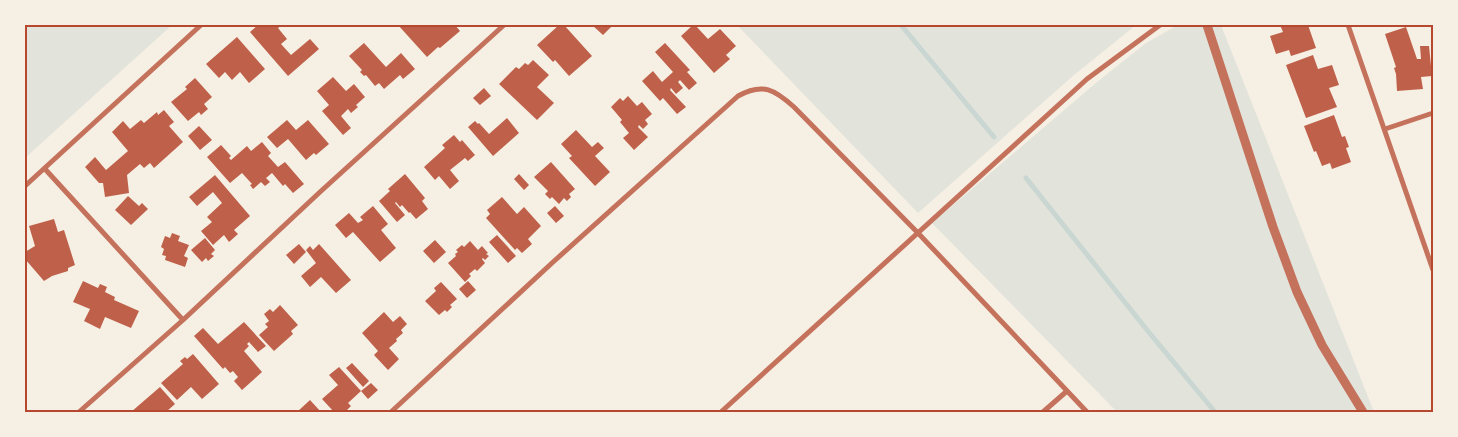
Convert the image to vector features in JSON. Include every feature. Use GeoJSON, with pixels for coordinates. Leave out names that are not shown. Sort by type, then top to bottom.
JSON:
{"type":"FeatureCollection","features":[{"type":"Feature","properties":{"kind":"street"},"geometry":{"type":"LineString","coordinates":[[25,186],[201,25]]}},
{"type":"Feature","properties":{"kind":"street"},"geometry":{"type":"LineString","coordinates":[[79,412],[183,320],[320,192],[504,25]]}},
{"type":"Feature","properties":{"kind":"street"},"geometry":{"type":"LineString","coordinates":[[721,412],[1087,79],[1160,25]]}},
{"type":"Feature","properties":{"kind":"street"},"geometry":{"type":"LineString","coordinates":[[1207,25],[1297,292],[1322,345],[1363,412]]}},
{"type":"Feature","properties":{"kind":"street"},"geometry":{"type":"LineString","coordinates":[[1348,25],[1433,270]]}},
{"type":"Feature","properties":{"kind":"street"},"geometry":{"type":"LineString","coordinates":[[391,412],[552,263],[738,96],[748,90],[765,88],[782,96],[794,107],[918,233],[1087,412]]}},
{"type":"Feature","properties":{"kind":"street"},"geometry":{"type":"LineString","coordinates":[[1384,130],[1433,113]]}},
{"type":"Feature","properties":{"kind":"street"},"geometry":{"type":"LineString","coordinates":[[45,169],[183,320]]}},
{"type":"Feature","properties":{"kind":"street"},"geometry":{"type":"LineString","coordinates":[[1043,412],[1067,391]]}},
{"type":"Feature","properties":{"kind":"shaded area"},"geometry":{"type":"Polygon","coordinates":[[[25,25],[172,25],[25,158],[25,25]]]}},
{"type":"Feature","properties":{"kind":"shaded area"},"geometry":{"type":"Polygon","coordinates":[[[737,25],[1136,25],[1074,75],[918,213],[737,25]]]}},
{"type":"Feature","properties":{"kind":"shaded area"},"geometry":{"type":"Polygon","coordinates":[[[1178,25],[1221,25],[1374,412],[1117,412],[932,223],[1097,82],[1146,43],[1178,25]]]}},
{"type":"Feature","properties":{"kind":"building"},"geometry":{"type":"Polygon","coordinates":[[[258,25],[282,25],[278,28],[287,39],[281,44],[291,55],[310,39],[319,49],[288,76],[250,32],[258,25]]]}},
{"type":"Feature","properties":{"kind":"building"},"geometry":{"type":"Polygon","coordinates":[[[398,25],[455,25],[460,31],[427,57],[398,25]]]}},
{"type":"Feature","properties":{"kind":"building"},"geometry":{"type":"Polygon","coordinates":[[[559,25],[564,25],[592,56],[569,76],[555,60],[553,62],[537,45],[559,25]]]}},
{"type":"Feature","properties":{"kind":"building"},"geometry":{"type":"Polygon","coordinates":[[[592,25],[613,25],[603,35],[592,25]]]}},
{"type":"Feature","properties":{"kind":"building"},"geometry":{"type":"Polygon","coordinates":[[[693,25],[708,39],[720,29],[736,46],[726,55],[730,59],[714,73],[681,36],[693,25]]]}},
{"type":"Feature","properties":{"kind":"building"},"geometry":{"type":"Polygon","coordinates":[[[1280,25],[1308,25],[1316,48],[1291,56],[1289,50],[1276,54],[1270,36],[1283,32],[1280,25]]]}},
{"type":"Feature","properties":{"kind":"building"},"geometry":{"type":"Polygon","coordinates":[[[1406,27],[1417,59],[1421,59],[1420,46],[1429,46],[1432,76],[1421,77],[1423,89],[1397,91],[1394,68],[1396,67],[1385,34],[1406,27]]]}},
{"type":"Feature","properties":{"kind":"building"},"geometry":{"type":"Polygon","coordinates":[[[237,37],[265,69],[249,83],[240,72],[232,80],[225,72],[219,78],[206,64],[237,37]]]}},
{"type":"Feature","properties":{"kind":"building"},"geometry":{"type":"Polygon","coordinates":[[[364,43],[386,67],[401,53],[415,69],[403,79],[400,75],[384,89],[379,83],[375,86],[366,75],[364,76],[360,72],[362,70],[349,56],[364,43]]]}},
{"type":"Feature","properties":{"kind":"building"},"geometry":{"type":"Polygon","coordinates":[[[665,43],[690,70],[687,72],[697,83],[689,90],[680,80],[678,82],[683,88],[676,94],[671,88],[670,90],[686,107],[677,114],[663,98],[660,101],[642,81],[653,71],[662,82],[673,72],[655,52],[665,43]]]}},
{"type":"Feature","properties":{"kind":"building"},"geometry":{"type":"Polygon","coordinates":[[[1313,55],[1318,69],[1332,65],[1339,85],[1329,88],[1337,107],[1306,118],[1286,65],[1313,55]]]}},
{"type":"Feature","properties":{"kind":"building"},"geometry":{"type":"Polygon","coordinates":[[[533,60],[549,75],[537,87],[554,103],[537,120],[499,84],[516,67],[519,69],[525,63],[528,65],[533,60]]]}},
{"type":"Feature","properties":{"kind":"building"},"geometry":{"type":"Polygon","coordinates":[[[333,77],[346,91],[354,84],[365,97],[356,105],[358,107],[351,113],[348,109],[341,116],[351,128],[343,135],[322,111],[329,105],[317,91],[333,77]]]}},
{"type":"Feature","properties":{"kind":"building"},"geometry":{"type":"Polygon","coordinates":[[[195,78],[212,97],[204,104],[208,109],[201,115],[199,112],[188,121],[171,102],[187,89],[185,87],[195,78]]]}},
{"type":"Feature","properties":{"kind":"building"},"geometry":{"type":"Polygon","coordinates":[[[484,88],[491,96],[480,105],[473,98],[484,88]]]}},
{"type":"Feature","properties":{"kind":"building"},"geometry":{"type":"Polygon","coordinates":[[[628,96],[637,106],[642,102],[652,114],[645,120],[648,124],[643,129],[639,125],[638,127],[648,137],[634,150],[623,138],[629,133],[620,122],[622,120],[611,107],[620,98],[623,101],[628,96]]]}},
{"type":"Feature","properties":{"kind":"building"},"geometry":{"type":"Polygon","coordinates":[[[164,110],[174,122],[169,126],[183,142],[154,168],[150,163],[144,168],[140,164],[127,175],[129,193],[105,197],[103,183],[99,183],[85,167],[95,157],[106,170],[128,151],[112,132],[123,121],[130,129],[141,120],[144,123],[157,112],[158,115],[164,110]]]}},
{"type":"Feature","properties":{"kind":"building"},"geometry":{"type":"Polygon","coordinates":[[[1334,115],[1342,137],[1345,136],[1349,147],[1346,148],[1351,162],[1332,169],[1330,163],[1322,166],[1316,151],[1314,152],[1304,126],[1334,115]]]}},
{"type":"Feature","properties":{"kind":"building"},"geometry":{"type":"Polygon","coordinates":[[[507,118],[519,133],[493,156],[468,127],[475,121],[489,134],[507,118]]]}},
{"type":"Feature","properties":{"kind":"building"},"geometry":{"type":"Polygon","coordinates":[[[287,120],[296,130],[308,120],[329,144],[316,155],[314,153],[306,160],[288,139],[277,148],[267,137],[287,120]]]}},
{"type":"Feature","properties":{"kind":"building"},"geometry":{"type":"Polygon","coordinates":[[[199,126],[212,140],[200,150],[188,136],[199,126]]]}},
{"type":"Feature","properties":{"kind":"building"},"geometry":{"type":"Polygon","coordinates":[[[576,130],[592,147],[598,142],[604,148],[595,156],[610,172],[595,186],[569,158],[572,156],[561,144],[576,130]]]}},
{"type":"Feature","properties":{"kind":"building"},"geometry":{"type":"Polygon","coordinates":[[[454,135],[460,142],[462,140],[475,155],[468,161],[465,158],[450,170],[459,181],[450,189],[439,176],[435,180],[424,167],[445,148],[442,145],[454,135]]]}},
{"type":"Feature","properties":{"kind":"building"},"geometry":{"type":"Polygon","coordinates":[[[262,142],[271,153],[268,156],[278,167],[285,162],[304,184],[293,193],[285,184],[283,186],[272,173],[266,178],[270,182],[265,186],[261,182],[253,189],[250,185],[252,184],[242,173],[230,183],[207,157],[221,145],[231,156],[229,158],[231,160],[247,146],[251,151],[262,142]]]}},
{"type":"Feature","properties":{"kind":"building"},"geometry":{"type":"Polygon","coordinates":[[[551,162],[575,189],[569,194],[571,197],[567,201],[564,198],[559,204],[552,197],[550,199],[545,194],[548,191],[534,177],[551,162]]]}},
{"type":"Feature","properties":{"kind":"building"},"geometry":{"type":"Polygon","coordinates":[[[405,174],[425,198],[422,201],[428,209],[416,219],[402,205],[400,207],[396,202],[405,215],[397,222],[379,201],[390,191],[388,189],[405,174]]]}},
{"type":"Feature","properties":{"kind":"building"},"geometry":{"type":"Polygon","coordinates":[[[519,174],[529,185],[524,190],[514,179],[519,174]]]}},
{"type":"Feature","properties":{"kind":"building"},"geometry":{"type":"Polygon","coordinates":[[[215,175],[250,216],[234,230],[238,234],[229,242],[224,235],[213,245],[201,231],[212,222],[207,217],[222,203],[213,192],[197,206],[189,197],[215,175]]]}},
{"type":"Feature","properties":{"kind":"building"},"geometry":{"type":"Polygon","coordinates":[[[128,196],[139,206],[142,203],[148,209],[131,225],[115,210],[128,196]]]}},
{"type":"Feature","properties":{"kind":"building"},"geometry":{"type":"Polygon","coordinates":[[[502,197],[517,214],[524,207],[541,226],[528,239],[532,244],[522,253],[517,248],[515,250],[486,218],[490,214],[487,210],[502,197]]]}},
{"type":"Feature","properties":{"kind":"building"},"geometry":{"type":"Polygon","coordinates":[[[373,206],[388,224],[381,230],[396,248],[380,262],[353,232],[346,238],[335,225],[349,213],[358,223],[363,220],[360,217],[373,206]]]}},
{"type":"Feature","properties":{"kind":"building"},"geometry":{"type":"Polygon","coordinates":[[[555,206],[564,216],[556,223],[547,213],[555,206]]]}},
{"type":"Feature","properties":{"kind":"building"},"geometry":{"type":"Polygon","coordinates":[[[54,219],[58,232],[64,230],[75,265],[68,268],[68,271],[52,276],[44,281],[25,259],[25,252],[35,246],[29,226],[54,219]]]}},
{"type":"Feature","properties":{"kind":"building"},"geometry":{"type":"Polygon","coordinates":[[[172,233],[180,236],[178,241],[189,245],[184,256],[188,258],[185,267],[165,260],[166,256],[162,255],[164,249],[161,247],[165,236],[170,238],[172,233]]]}},
{"type":"Feature","properties":{"kind":"building"},"geometry":{"type":"Polygon","coordinates":[[[497,235],[516,256],[508,263],[489,242],[497,235]]]}},
{"type":"Feature","properties":{"kind":"building"},"geometry":{"type":"Polygon","coordinates":[[[205,238],[215,250],[211,254],[214,256],[208,261],[206,258],[202,262],[191,250],[205,238]]]}},
{"type":"Feature","properties":{"kind":"building"},"geometry":{"type":"Polygon","coordinates":[[[435,240],[446,252],[434,263],[423,251],[435,240]]]}},
{"type":"Feature","properties":{"kind":"building"},"geometry":{"type":"Polygon","coordinates":[[[470,241],[478,250],[482,246],[489,256],[485,260],[482,259],[485,263],[477,271],[475,269],[469,274],[471,276],[465,282],[448,263],[456,256],[455,254],[458,252],[456,250],[462,245],[464,247],[470,241]]]}},
{"type":"Feature","properties":{"kind":"building"},"geometry":{"type":"Polygon","coordinates":[[[299,244],[306,252],[294,264],[286,255],[299,244]]]}},
{"type":"Feature","properties":{"kind":"building"},"geometry":{"type":"Polygon","coordinates":[[[319,244],[351,280],[336,293],[321,277],[310,287],[301,276],[316,263],[306,250],[310,246],[313,250],[319,244]]]}},
{"type":"Feature","properties":{"kind":"building"},"geometry":{"type":"Polygon","coordinates":[[[83,281],[98,288],[100,284],[107,287],[105,292],[115,297],[114,300],[139,311],[131,328],[105,317],[100,329],[84,321],[90,309],[73,302],[83,281]]]}},
{"type":"Feature","properties":{"kind":"building"},"geometry":{"type":"Polygon","coordinates":[[[468,281],[476,290],[467,298],[459,289],[468,281]]]}},
{"type":"Feature","properties":{"kind":"building"},"geometry":{"type":"Polygon","coordinates":[[[441,282],[457,299],[450,305],[452,307],[447,312],[445,310],[439,315],[425,301],[436,291],[434,288],[441,282]]]}},
{"type":"Feature","properties":{"kind":"building"},"geometry":{"type":"Polygon","coordinates":[[[280,305],[298,325],[291,331],[293,334],[274,351],[259,335],[268,327],[265,324],[269,321],[264,314],[270,309],[273,312],[280,305]]]}},
{"type":"Feature","properties":{"kind":"building"},"geometry":{"type":"Polygon","coordinates":[[[384,312],[393,322],[400,316],[407,324],[401,330],[403,333],[396,339],[397,341],[389,348],[399,359],[388,370],[374,355],[378,351],[362,333],[384,312]]]}},
{"type":"Feature","properties":{"kind":"building"},"geometry":{"type":"Polygon","coordinates":[[[244,322],[266,346],[258,352],[249,342],[247,344],[249,346],[244,351],[262,372],[242,390],[234,381],[238,377],[233,371],[230,373],[225,367],[223,369],[194,336],[203,328],[218,344],[244,322]]]}},
{"type":"Feature","properties":{"kind":"building"},"geometry":{"type":"Polygon","coordinates":[[[193,354],[219,384],[202,399],[191,387],[177,400],[161,383],[183,364],[180,361],[185,357],[187,359],[193,354]]]}},
{"type":"Feature","properties":{"kind":"building"},"geometry":{"type":"Polygon","coordinates":[[[352,363],[369,381],[363,387],[346,368],[352,363]]]}},
{"type":"Feature","properties":{"kind":"building"},"geometry":{"type":"Polygon","coordinates":[[[339,367],[361,391],[348,403],[351,406],[345,412],[334,412],[322,399],[338,385],[329,375],[339,367]]]}},
{"type":"Feature","properties":{"kind":"building"},"geometry":{"type":"Polygon","coordinates":[[[371,383],[378,390],[368,399],[361,391],[371,383]]]}},
{"type":"Feature","properties":{"kind":"building"},"geometry":{"type":"Polygon","coordinates":[[[160,387],[175,404],[166,412],[131,412],[160,387]]]}},
{"type":"Feature","properties":{"kind":"building"},"geometry":{"type":"Polygon","coordinates":[[[310,400],[321,412],[297,412],[310,400]]]}},
{"type":"Feature","properties":{"kind":"waterway"},"geometry":{"type":"LineString","coordinates":[[901,25],[994,137]]}},
{"type":"Feature","properties":{"kind":"waterway"},"geometry":{"type":"LineString","coordinates":[[1026,178],[1215,412]]}}]}
